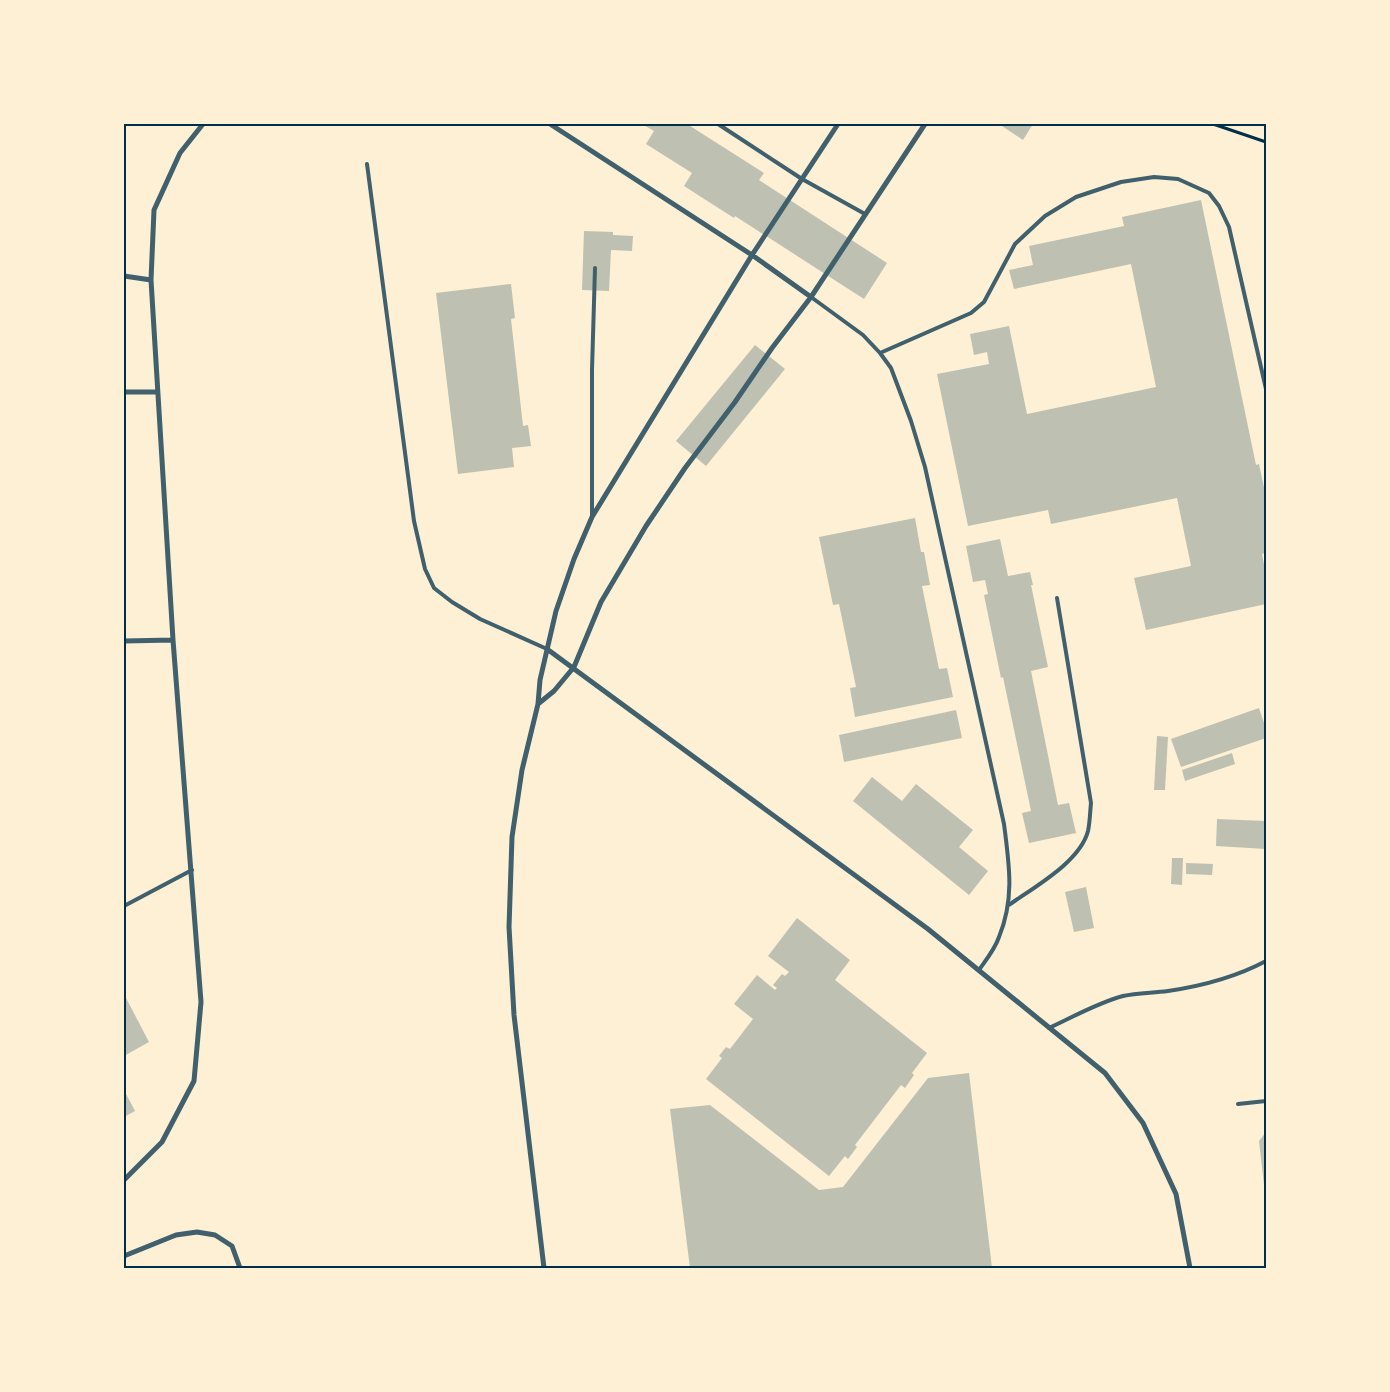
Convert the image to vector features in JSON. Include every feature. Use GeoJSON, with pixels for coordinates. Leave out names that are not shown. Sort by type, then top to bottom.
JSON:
{"type":"FeatureCollection","features":[{"type":"Feature","properties":{"kind":"street"},"geometry":{"type":"LineString","coordinates":[[124,1180],[162,1142],[194,1081],[201,1002],[173,640],[151,280],[154,210],[180,153],[203,124]]}},
{"type":"Feature","properties":{"kind":"street"},"geometry":{"type":"LineString","coordinates":[[550,124],[752,255],[810,297]]}},
{"type":"Feature","properties":{"kind":"street"},"geometry":{"type":"LineString","coordinates":[[544,1268],[514,1015],[509,926],[512,838],[522,770],[538,704],[540,680],[559,602],[574,558],[592,517],[752,255],[838,124]]}},
{"type":"Feature","properties":{"kind":"street"},"geometry":{"type":"LineString","coordinates":[[538,704],[554,691],[574,667],[602,602],[646,526],[685,468],[810,297],[924,124]]}},
{"type":"Feature","properties":{"kind":"street"},"geometry":{"type":"LineString","coordinates":[[124,276],[151,280]]}},
{"type":"Feature","properties":{"kind":"street"},"geometry":{"type":"LineString","coordinates":[[124,392],[157,392]]}},
{"type":"Feature","properties":{"kind":"street"},"geometry":{"type":"LineString","coordinates":[[124,641],[173,640]]}},
{"type":"Feature","properties":{"kind":"street"},"geometry":{"type":"LineString","coordinates":[[547,649],[928,928],[1105,1073],[1142,1123],[1176,1194],[1190,1268]]}},
{"type":"Feature","properties":{"kind":"street"},"geometry":{"type":"LineString","coordinates":[[124,1256],[176,1235],[197,1232],[216,1235],[232,1246],[240,1268]]}},
{"type":"Feature","properties":{"kind":"lane"},"geometry":{"type":"LineString","coordinates":[[718,124],[802,180],[865,214]]}},
{"type":"Feature","properties":{"kind":"lane"},"geometry":{"type":"LineString","coordinates":[[367,164],[414,521],[425,569],[434,588],[452,602],[480,619],[547,649]]}},
{"type":"Feature","properties":{"kind":"lane"},"geometry":{"type":"LineString","coordinates":[[880,353],[971,313],[984,302],[1015,244],[1045,216],[1076,197],[1120,182],[1154,177],[1178,179],[1209,193],[1219,206],[1229,227],[1266,389]]}},
{"type":"Feature","properties":{"kind":"lane"},"geometry":{"type":"LineString","coordinates":[[592,517],[592,370],[595,268]]}},
{"type":"Feature","properties":{"kind":"lane"},"geometry":{"type":"LineString","coordinates":[[810,297],[863,335],[891,368],[911,420],[925,467],[1004,824],[1010,870],[1009,905],[999,939],[979,970]]}},
{"type":"Feature","properties":{"kind":"lane"},"geometry":{"type":"LineString","coordinates":[[1009,905],[1050,876],[1077,852],[1088,832],[1091,803],[1057,598]]}},
{"type":"Feature","properties":{"kind":"lane"},"geometry":{"type":"LineString","coordinates":[[124,906],[192,870]]}},
{"type":"Feature","properties":{"kind":"lane"},"geometry":{"type":"LineString","coordinates":[[1049,1028],[1091,1008],[1123,996],[1202,985],[1247,971],[1266,961]]}},
{"type":"Feature","properties":{"kind":"lane"},"geometry":{"type":"LineString","coordinates":[[1238,1104],[1266,1101]]}},
{"type":"Feature","properties":{"kind":"path"},"geometry":{"type":"LineString","coordinates":[[1213,124],[1266,142]]}},
{"type":"Feature","properties":{"kind":"building"},"geometry":{"type":"Polygon","coordinates":[[[642,124],[687,124],[764,173],[759,180],[887,263],[864,299],[735,216],[734,218],[684,186],[692,173],[646,144],[654,131],[642,124]]]}},
{"type":"Feature","properties":{"kind":"building"},"geometry":{"type":"Polygon","coordinates":[[[999,124],[1033,124],[1023,140],[999,124]]]}},
{"type":"Feature","properties":{"kind":"building"},"geometry":{"type":"Polygon","coordinates":[[[1201,200],[1256,465],[1259,464],[1266,497],[1266,553],[1262,554],[1266,575],[1266,604],[1146,630],[1134,578],[1191,566],[1177,498],[1051,524],[1048,510],[968,526],[937,374],[989,364],[987,352],[974,355],[970,334],[1009,326],[1027,414],[1156,387],[1131,264],[1014,289],[1009,270],[1033,265],[1029,246],[1124,226],[1122,217],[1201,200]]]}},
{"type":"Feature","properties":{"kind":"building"},"geometry":{"type":"Polygon","coordinates":[[[584,231],[613,232],[613,235],[633,236],[632,251],[611,250],[609,291],[582,290],[584,231]]]}},
{"type":"Feature","properties":{"kind":"building"},"geometry":{"type":"Polygon","coordinates":[[[511,284],[515,318],[511,319],[523,426],[528,425],[531,446],[512,448],[514,467],[458,474],[436,293],[511,284]]]}},
{"type":"Feature","properties":{"kind":"building"},"geometry":{"type":"Polygon","coordinates":[[[755,345],[785,369],[706,466],[676,441],[755,345]]]}},
{"type":"Feature","properties":{"kind":"building"},"geometry":{"type":"Polygon","coordinates":[[[915,518],[921,552],[924,552],[930,585],[922,586],[939,669],[947,668],[953,697],[855,717],[850,688],[856,687],[839,604],[833,605],[819,537],[915,518]]]}},
{"type":"Feature","properties":{"kind":"building"},"geometry":{"type":"Polygon","coordinates":[[[1000,539],[1008,576],[1030,572],[1048,667],[1031,671],[1058,805],[1069,803],[1076,833],[1029,843],[1022,813],[1031,811],[984,595],[988,594],[985,580],[973,582],[966,546],[1000,539]]]}},
{"type":"Feature","properties":{"kind":"building"},"geometry":{"type":"Polygon","coordinates":[[[1259,708],[1266,729],[1266,738],[1181,767],[1171,739],[1259,708]]]}},
{"type":"Feature","properties":{"kind":"building"},"geometry":{"type":"Polygon","coordinates":[[[956,710],[962,738],[844,762],[839,735],[956,710]]]}},
{"type":"Feature","properties":{"kind":"building"},"geometry":{"type":"Polygon","coordinates":[[[1157,736],[1168,737],[1165,790],[1154,790],[1157,736]]]}},
{"type":"Feature","properties":{"kind":"building"},"geometry":{"type":"Polygon","coordinates":[[[1232,753],[1235,764],[1185,781],[1182,770],[1232,753]]]}},
{"type":"Feature","properties":{"kind":"building"},"geometry":{"type":"Polygon","coordinates":[[[872,777],[902,801],[916,784],[973,830],[959,847],[988,871],[969,895],[853,801],[872,777]]]}},
{"type":"Feature","properties":{"kind":"building"},"geometry":{"type":"Polygon","coordinates":[[[1217,819],[1266,821],[1266,849],[1216,846],[1217,819]]]}},
{"type":"Feature","properties":{"kind":"building"},"geometry":{"type":"Polygon","coordinates":[[[1172,858],[1183,858],[1182,885],[1171,884],[1172,858]]]}},
{"type":"Feature","properties":{"kind":"building"},"geometry":{"type":"Polygon","coordinates":[[[1186,863],[1213,864],[1212,875],[1186,874],[1186,863]]]}},
{"type":"Feature","properties":{"kind":"building"},"geometry":{"type":"Polygon","coordinates":[[[1086,887],[1094,928],[1074,932],[1065,892],[1086,887]]]}},
{"type":"Feature","properties":{"kind":"building"},"geometry":{"type":"Polygon","coordinates":[[[797,918],[850,960],[835,980],[927,1053],[912,1073],[914,1075],[905,1088],[901,1085],[855,1145],[857,1147],[848,1159],[845,1156],[829,1176],[706,1079],[722,1058],[719,1056],[726,1047],[730,1049],[753,1019],[734,1004],[757,975],[775,990],[777,988],[773,985],[782,974],[785,976],[789,972],[768,956],[797,918]]]}},
{"type":"Feature","properties":{"kind":"building"},"geometry":{"type":"Polygon","coordinates":[[[126,998],[149,1042],[124,1056],[124,999],[126,998]]]}},
{"type":"Feature","properties":{"kind":"building"},"geometry":{"type":"Polygon","coordinates":[[[969,1073],[992,1268],[690,1268],[670,1109],[710,1105],[819,1190],[843,1187],[928,1078],[969,1073]]]}},
{"type":"Feature","properties":{"kind":"building"},"geometry":{"type":"Polygon","coordinates":[[[124,1090],[135,1111],[124,1117],[124,1090]]]}},
{"type":"Feature","properties":{"kind":"building"},"geometry":{"type":"Polygon","coordinates":[[[1266,1132],[1266,1193],[1265,1194],[1259,1141],[1266,1132]]]}}]}
